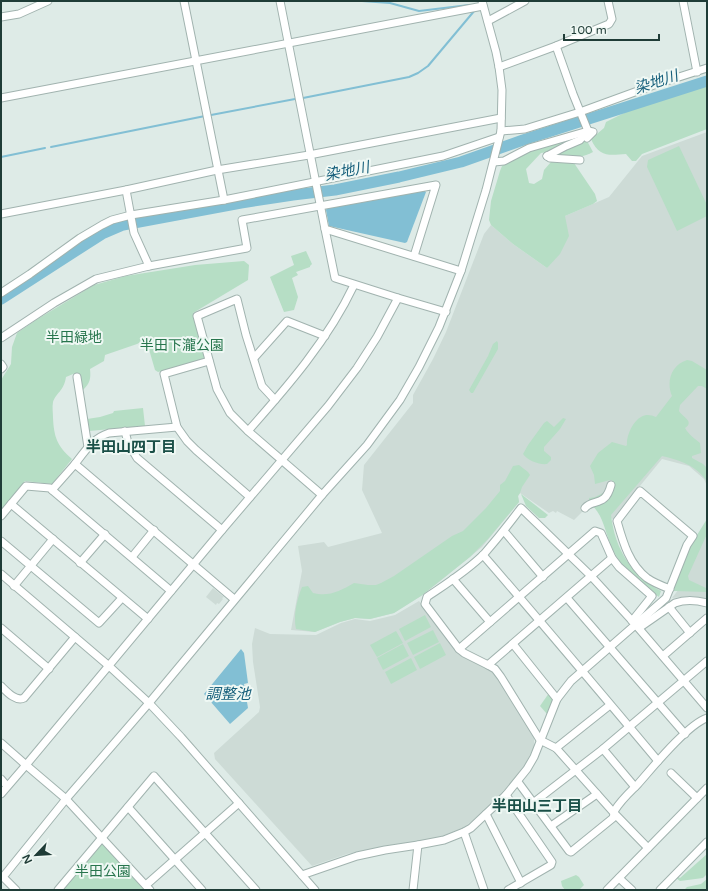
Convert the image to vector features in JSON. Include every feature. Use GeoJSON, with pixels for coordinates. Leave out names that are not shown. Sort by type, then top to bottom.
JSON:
{"type":"FeatureCollection","features":[{"type":"Feature","properties":{"kind":"street"},"geometry":{"type":"LineString","coordinates":[[1,17],[19,14],[48,1]]}},
{"type":"Feature","properties":{"kind":"street"},"geometry":{"type":"LineString","coordinates":[[184,1],[224,200]]}},
{"type":"Feature","properties":{"kind":"street"},"geometry":{"type":"LineString","coordinates":[[280,1],[335,278],[446,312]]}},
{"type":"Feature","properties":{"kind":"street"},"geometry":{"type":"LineString","coordinates":[[488,22],[525,1]]}},
{"type":"Feature","properties":{"kind":"street"},"geometry":{"type":"LineString","coordinates":[[499,67],[609,24],[612,19],[608,1]]}},
{"type":"Feature","properties":{"kind":"street"},"geometry":{"type":"LineString","coordinates":[[682,1],[697,72]]}},
{"type":"Feature","properties":{"kind":"street"},"geometry":{"type":"LineString","coordinates":[[1,98],[288,43],[482,3],[496,52],[502,90],[500,137],[494,162],[461,271],[446,312],[428,350],[400,400],[367,445],[322,495],[234,599],[149,703],[66,799],[2,877],[16,890]]}},
{"type":"Feature","properties":{"kind":"street"},"geometry":{"type":"LineString","coordinates":[[556,46],[587,133]]}},
{"type":"Feature","properties":{"kind":"street"},"geometry":{"type":"LineString","coordinates":[[1,293],[96,228],[112,220],[316,184],[443,156],[524,129],[580,113],[654,85],[707,68]]}},
{"type":"Feature","properties":{"kind":"street"},"geometry":{"type":"LineString","coordinates":[[1,214],[126,190],[217,170],[310,155],[501,118]]}},
{"type":"Feature","properties":{"kind":"street"},"geometry":{"type":"LineString","coordinates":[[580,160],[550,158],[547,156],[580,140],[587,133]]}},
{"type":"Feature","properties":{"kind":"street"},"geometry":{"type":"LineString","coordinates":[[494,162],[504,161],[530,148],[587,133]]}},
{"type":"Feature","properties":{"kind":"street"},"geometry":{"type":"LineString","coordinates":[[1,338],[54,303],[96,279],[149,266],[247,248],[242,220],[320,203],[436,185],[414,256]]}},
{"type":"Feature","properties":{"kind":"street"},"geometry":{"type":"LineString","coordinates":[[126,190],[134,233],[149,266]]}},
{"type":"Feature","properties":{"kind":"street"},"geometry":{"type":"LineString","coordinates":[[325,229],[461,271]]}},
{"type":"Feature","properties":{"kind":"street"},"geometry":{"type":"LineString","coordinates":[[248,431],[275,400],[325,336],[342,309],[354,285]]}},
{"type":"Feature","properties":{"kind":"street"},"geometry":{"type":"LineString","coordinates":[[1,794],[328,406],[357,368],[377,337],[398,298]]}},
{"type":"Feature","properties":{"kind":"street"},"geometry":{"type":"LineString","coordinates":[[275,400],[262,386],[237,299],[197,316],[217,389],[234,417],[322,495]]}},
{"type":"Feature","properties":{"kind":"street"},"geometry":{"type":"LineString","coordinates":[[254,358],[287,321],[325,336]]}},
{"type":"Feature","properties":{"kind":"street"},"geometry":{"type":"LineString","coordinates":[[209,362],[164,374],[178,427],[187,441],[196,450],[250,497]]}},
{"type":"Feature","properties":{"kind":"street"},"geometry":{"type":"LineString","coordinates":[[1,364],[3,366],[1,369]]}},
{"type":"Feature","properties":{"kind":"street"},"geometry":{"type":"LineString","coordinates":[[77,377],[88,447]]}},
{"type":"Feature","properties":{"kind":"street"},"geometry":{"type":"LineString","coordinates":[[52,490],[88,447],[100,436],[109,433],[126,431],[178,427]]}},
{"type":"Feature","properties":{"kind":"street"},"geometry":{"type":"LineString","coordinates":[[126,431],[128,443],[138,458],[222,530]]}},
{"type":"Feature","properties":{"kind":"street"},"geometry":{"type":"LineString","coordinates":[[75,464],[234,599]]}},
{"type":"Feature","properties":{"kind":"street"},"geometry":{"type":"LineString","coordinates":[[1,516],[27,485],[50,488],[171,591]]}},
{"type":"Feature","properties":{"kind":"street"},"geometry":{"type":"LineString","coordinates":[[585,508],[587,505],[600,501],[609,492],[611,485]]}},
{"type":"Feature","properties":{"kind":"street"},"geometry":{"type":"LineString","coordinates":[[302,875],[356,856],[449,839],[471,828],[518,782],[531,763],[558,699],[571,681],[581,671],[666,598],[670,590],[687,545],[693,536],[640,491],[617,521],[620,531],[631,560],[640,571],[648,579],[670,590]]}},
{"type":"Feature","properties":{"kind":"street"},"geometry":{"type":"LineString","coordinates":[[11,504],[148,619]]}},
{"type":"Feature","properties":{"kind":"street"},"geometry":{"type":"LineString","coordinates":[[648,848],[614,814],[556,748],[540,740],[501,677],[495,670],[459,649],[425,604],[427,597],[483,555],[504,531],[521,508],[591,576],[663,656],[707,708]]}},
{"type":"Feature","properties":{"kind":"street"},"geometry":{"type":"LineString","coordinates":[[132,557],[154,530]]}},
{"type":"Feature","properties":{"kind":"street"},"geometry":{"type":"LineString","coordinates":[[504,531],[543,577]]}},
{"type":"Feature","properties":{"kind":"street"},"geometry":{"type":"LineString","coordinates":[[459,649],[595,531],[599,531],[601,533],[612,558],[624,573],[652,596],[635,625]]}},
{"type":"Feature","properties":{"kind":"street"},"geometry":{"type":"LineString","coordinates":[[80,563],[105,534]]}},
{"type":"Feature","properties":{"kind":"street"},"geometry":{"type":"LineString","coordinates":[[14,586],[53,539]]}},
{"type":"Feature","properties":{"kind":"street"},"geometry":{"type":"LineString","coordinates":[[1,541],[99,623],[122,598]]}},
{"type":"Feature","properties":{"kind":"street"},"geometry":{"type":"LineString","coordinates":[[483,555],[540,620],[581,671],[658,761]]}},
{"type":"Feature","properties":{"kind":"street"},"geometry":{"type":"LineString","coordinates":[[488,665],[612,558]]}},
{"type":"Feature","properties":{"kind":"street"},"geometry":{"type":"LineString","coordinates":[[1,574],[109,666],[149,703],[315,890]]}},
{"type":"Feature","properties":{"kind":"street"},"geometry":{"type":"LineString","coordinates":[[453,579],[490,622]]}},
{"type":"Feature","properties":{"kind":"street"},"geometry":{"type":"LineString","coordinates":[[567,598],[685,734]]}},
{"type":"Feature","properties":{"kind":"street"},"geometry":{"type":"LineString","coordinates":[[635,625],[681,601],[695,600],[707,602]]}},
{"type":"Feature","properties":{"kind":"street"},"geometry":{"type":"LineString","coordinates":[[669,607],[690,633]]}},
{"type":"Feature","properties":{"kind":"street"},"geometry":{"type":"LineString","coordinates":[[663,656],[707,618]]}},
{"type":"Feature","properties":{"kind":"street"},"geometry":{"type":"LineString","coordinates":[[1,628],[49,668]]}},
{"type":"Feature","properties":{"kind":"street"},"geometry":{"type":"LineString","coordinates":[[1,686],[16,699],[22,699],[75,637]]}},
{"type":"Feature","properties":{"kind":"street"},"geometry":{"type":"LineString","coordinates":[[513,644],[558,699]]}},
{"type":"Feature","properties":{"kind":"street"},"geometry":{"type":"LineString","coordinates":[[533,803],[576,771],[630,727],[707,661]]}},
{"type":"Feature","properties":{"kind":"street"},"geometry":{"type":"LineString","coordinates":[[556,748],[610,704]]}},
{"type":"Feature","properties":{"kind":"street"},"geometry":{"type":"LineString","coordinates":[[518,782],[571,852],[613,818],[622,800],[658,761],[696,724],[707,718]]}},
{"type":"Feature","properties":{"kind":"street"},"geometry":{"type":"LineString","coordinates":[[1,743],[66,799],[148,888],[176,859],[239,804]]}},
{"type":"Feature","properties":{"kind":"street"},"geometry":{"type":"LineString","coordinates":[[603,749],[635,786]]}},
{"type":"Feature","properties":{"kind":"street"},"geometry":{"type":"LineString","coordinates":[[671,773],[697,798]]}},
{"type":"Feature","properties":{"kind":"street"},"geometry":{"type":"LineString","coordinates":[[58,890],[154,776],[256,890]]}},
{"type":"Feature","properties":{"kind":"street"},"geometry":{"type":"LineString","coordinates":[[1,779],[7,786]]}},
{"type":"Feature","properties":{"kind":"street"},"geometry":{"type":"LineString","coordinates":[[607,890],[707,788]]}},
{"type":"Feature","properties":{"kind":"street"},"geometry":{"type":"LineString","coordinates":[[551,826],[597,794]]}},
{"type":"Feature","properties":{"kind":"street"},"geometry":{"type":"LineString","coordinates":[[506,795],[552,862],[551,866],[508,890]]}},
{"type":"Feature","properties":{"kind":"street"},"geometry":{"type":"LineString","coordinates":[[128,807],[176,859],[202,890]]}},
{"type":"Feature","properties":{"kind":"street"},"geometry":{"type":"LineString","coordinates":[[486,814],[521,883]]}},
{"type":"Feature","properties":{"kind":"street"},"geometry":{"type":"LineString","coordinates":[[464,832],[484,890]]}},
{"type":"Feature","properties":{"kind":"street"},"geometry":{"type":"LineString","coordinates":[[660,890],[707,842]]}},
{"type":"Feature","properties":{"kind":"street"},"geometry":{"type":"LineString","coordinates":[[413,890],[418,845]]}},
{"type":"Feature","properties":{"kind":"street"},"geometry":{"type":"LineString","coordinates":[[619,878],[632,890]]}},
{"type":"Feature","properties":{"kind":"shaded area"},"geometry":{"type":"Polygon","coordinates":[[[707,132],[707,486],[704,479],[689,466],[662,459],[613,519],[606,517],[597,505],[587,507],[574,520],[557,511],[556,513],[553,511],[549,513],[520,493],[518,496],[519,502],[482,547],[421,596],[394,613],[370,619],[355,618],[315,632],[291,630],[302,571],[298,546],[324,542],[328,547],[382,533],[362,490],[364,465],[413,403],[413,395],[446,332],[484,234],[491,225],[513,244],[547,268],[565,216],[609,197],[642,156],[707,132]]]}},
{"type":"Feature","properties":{"kind":"shaded area"},"geometry":{"type":"Polygon","coordinates":[[[707,525],[707,599],[691,596],[672,598],[679,589],[707,525]]]}},
{"type":"Feature","properties":{"kind":"shaded area"},"geometry":{"type":"Polygon","coordinates":[[[213,588],[224,597],[219,604],[217,603],[216,605],[206,597],[213,588]]]}},
{"type":"Feature","properties":{"kind":"shaded area"},"geometry":{"type":"Polygon","coordinates":[[[419,601],[458,652],[494,672],[529,727],[534,738],[534,747],[522,771],[515,780],[482,814],[461,829],[444,838],[384,846],[347,854],[312,866],[215,759],[214,753],[259,712],[260,707],[253,662],[252,644],[255,628],[270,634],[316,635],[341,623],[355,619],[370,621],[395,615],[419,601]]]}},
{"type":"Feature","properties":{"kind":"green space"},"geometry":{"type":"Polygon","coordinates":[[[707,83],[707,129],[642,154],[636,161],[632,161],[626,154],[606,154],[598,150],[594,145],[591,139],[604,128],[606,122],[636,107],[707,83]]]}},
{"type":"Feature","properties":{"kind":"green space"},"geometry":{"type":"Polygon","coordinates":[[[584,134],[578,139],[548,152],[541,153],[526,169],[529,183],[534,184],[542,179],[544,170],[551,162],[574,163],[595,194],[597,201],[565,216],[569,236],[560,254],[547,268],[513,244],[491,225],[489,220],[491,201],[502,166],[530,150],[584,134]]]}},
{"type":"Feature","properties":{"kind":"green space"},"geometry":{"type":"Polygon","coordinates":[[[586,139],[593,152],[578,157],[551,157],[586,139]]]}},
{"type":"Feature","properties":{"kind":"green space"},"geometry":{"type":"Polygon","coordinates":[[[679,146],[707,205],[707,216],[677,231],[647,167],[648,160],[679,146]]]}},
{"type":"Feature","properties":{"kind":"green space"},"geometry":{"type":"Polygon","coordinates":[[[306,251],[312,264],[310,267],[296,272],[298,275],[292,278],[298,297],[294,310],[284,312],[270,277],[294,265],[291,256],[306,251]]]}},
{"type":"Feature","properties":{"kind":"green space","name":"半田緑地"},"geometry":{"type":"Polygon","coordinates":[[[244,261],[249,265],[248,280],[193,313],[205,357],[201,361],[158,372],[155,370],[146,339],[137,344],[105,355],[104,361],[90,369],[90,381],[83,390],[80,380],[81,376],[79,373],[66,377],[64,386],[53,402],[53,425],[57,441],[72,459],[52,484],[25,481],[1,510],[1,380],[11,364],[12,347],[17,333],[94,285],[126,276],[195,265],[244,261]]]}},
{"type":"Feature","properties":{"kind":"green space"},"geometry":{"type":"Polygon","coordinates":[[[497,341],[498,349],[473,393],[471,393],[469,390],[493,344],[497,341]]]}},
{"type":"Feature","properties":{"kind":"green space"},"geometry":{"type":"Polygon","coordinates":[[[687,360],[692,361],[707,370],[707,389],[702,386],[698,386],[680,405],[679,411],[689,423],[685,428],[700,443],[701,453],[692,456],[692,458],[707,468],[707,482],[699,472],[688,464],[662,456],[611,515],[616,539],[626,560],[650,585],[661,591],[659,597],[628,572],[614,552],[600,516],[589,503],[589,498],[595,497],[615,487],[612,480],[595,484],[594,475],[590,466],[598,453],[612,442],[626,446],[631,429],[638,419],[647,415],[656,417],[672,396],[670,391],[671,375],[677,366],[687,360]]]}},
{"type":"Feature","properties":{"kind":"green space"},"geometry":{"type":"Polygon","coordinates":[[[143,408],[145,426],[89,431],[87,419],[100,417],[113,413],[114,411],[143,408]]]}},
{"type":"Feature","properties":{"kind":"green space"},"geometry":{"type":"Polygon","coordinates":[[[563,418],[566,419],[560,429],[544,447],[544,451],[551,457],[551,460],[547,464],[531,461],[523,454],[544,423],[547,421],[554,427],[563,418]]]}},
{"type":"Feature","properties":{"kind":"green space"},"geometry":{"type":"Polygon","coordinates":[[[519,465],[530,475],[518,496],[519,502],[488,539],[470,557],[421,596],[394,613],[370,619],[355,618],[315,632],[296,629],[296,608],[302,587],[308,586],[313,593],[329,594],[339,591],[354,583],[376,585],[394,576],[452,536],[463,531],[486,508],[500,491],[500,485],[505,481],[513,466],[519,465]]]}},
{"type":"Feature","properties":{"kind":"green space"},"geometry":{"type":"Polygon","coordinates":[[[521,494],[548,515],[545,518],[539,518],[526,506],[521,494]]]}},
{"type":"Feature","properties":{"kind":"green space"},"geometry":{"type":"Polygon","coordinates":[[[707,519],[707,534],[688,576],[689,580],[706,588],[707,592],[674,591],[674,586],[692,543],[707,519]]]}},
{"type":"Feature","properties":{"kind":"green space"},"geometry":{"type":"Polygon","coordinates":[[[425,615],[431,627],[405,641],[399,629],[425,615]]]}},
{"type":"Feature","properties":{"kind":"green space"},"geometry":{"type":"Polygon","coordinates":[[[433,630],[439,642],[413,655],[407,643],[433,630]]]}},
{"type":"Feature","properties":{"kind":"green space"},"geometry":{"type":"Polygon","coordinates":[[[396,631],[403,643],[377,657],[370,645],[396,631]]]}},
{"type":"Feature","properties":{"kind":"green space"},"geometry":{"type":"Polygon","coordinates":[[[440,643],[446,655],[420,669],[414,657],[440,643]]]}},
{"type":"Feature","properties":{"kind":"green space"},"geometry":{"type":"Polygon","coordinates":[[[403,644],[409,656],[383,670],[377,658],[403,644]]]}},
{"type":"Feature","properties":{"kind":"green space"},"geometry":{"type":"Polygon","coordinates":[[[411,658],[417,670],[391,684],[385,672],[411,658]]]}},
{"type":"Feature","properties":{"kind":"green space"},"geometry":{"type":"Polygon","coordinates":[[[549,693],[552,696],[552,702],[547,714],[540,706],[549,693]]]}},
{"type":"Feature","properties":{"kind":"green space","name":"半田公園"},"geometry":{"type":"Polygon","coordinates":[[[101,843],[103,843],[145,890],[62,890],[101,843]]]}},
{"type":"Feature","properties":{"kind":"green space"},"geometry":{"type":"Polygon","coordinates":[[[707,854],[707,874],[703,878],[680,881],[676,878],[677,876],[680,878],[707,854]]]}},
{"type":"Feature","properties":{"kind":"green space"},"geometry":{"type":"Polygon","coordinates":[[[576,875],[584,885],[579,890],[565,890],[561,881],[576,875]]]}},
{"type":"Feature","properties":{"kind":"green space"},"geometry":{"type":"Polygon","coordinates":[[[707,879],[707,890],[684,890],[687,887],[701,884],[707,879]]]}},
{"type":"Feature","properties":{"kind":"water"},"geometry":{"type":"Polygon","coordinates":[[[423,190],[426,192],[407,242],[405,243],[329,226],[326,210],[327,208],[423,190]]]}},
{"type":"Feature","properties":{"kind":"water","name":"調整池"},"geometry":{"type":"Polygon","coordinates":[[[241,649],[244,653],[248,683],[244,684],[248,708],[230,724],[204,694],[241,649]]]}},
{"type":"Feature","properties":{"kind":"waterway"},"geometry":{"type":"LineString","coordinates":[[362,1],[390,3],[419,11],[469,5]]}},
{"type":"Feature","properties":{"kind":"waterway"},"geometry":{"type":"LineString","coordinates":[[303,98],[409,77],[418,73],[428,66],[475,10]]}},
{"type":"Feature","properties":{"kind":"waterway","name":"染地川"},"geometry":{"type":"LineString","coordinates":[[1,299],[102,234],[123,225],[241,203],[335,190],[461,162],[523,140],[707,81]]}},
{"type":"Feature","properties":{"kind":"waterway"},"geometry":{"type":"LineString","coordinates":[[211,115],[295,99]]}},
{"type":"Feature","properties":{"kind":"waterway"},"geometry":{"type":"LineString","coordinates":[[51,147],[205,116]]}},
{"type":"Feature","properties":{"kind":"waterway"},"geometry":{"type":"LineString","coordinates":[[1,157],[45,148]]}},
{"type":"Feature","properties":{"kind":"district","name":"半田山四丁目"},"geometry":{"type":"Point","coordinates":[131,447]}},
{"type":"Feature","properties":{"kind":"district","name":"半田山三丁目"},"geometry":{"type":"Point","coordinates":[537,806]}},
{"type":"Feature","properties":{"kind":"park label","name":"半田下瀧公園"},"geometry":{"type":"Point","coordinates":[182,345]}}]}
